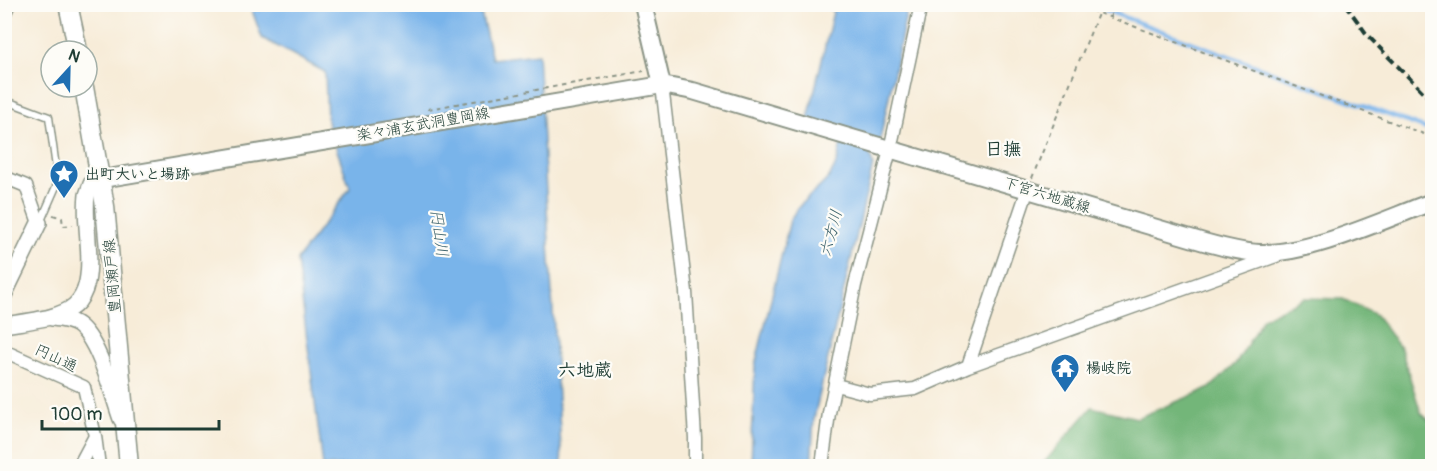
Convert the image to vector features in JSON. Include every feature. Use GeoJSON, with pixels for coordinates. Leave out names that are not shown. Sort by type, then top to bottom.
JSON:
{"type":"FeatureCollection","features":[{"type":"Feature","properties":{"kind":"main road"},"geometry":{"type":"LineString","coordinates":[[68,4],[75,39]]}},
{"type":"Feature","properties":{"kind":"main road"},"geometry":{"type":"LineString","coordinates":[[643,4],[655,85]]}},
{"type":"Feature","properties":{"kind":"main road","name":"下宮六地蔵線"},"geometry":{"type":"LineString","coordinates":[[655,85],[686,89],[1224,248],[1259,253],[1288,250],[1432,202]]}},
{"type":"Feature","properties":{"kind":"main road","name":"楽々浦玄武洞豊岡線"},"geometry":{"type":"LineString","coordinates":[[109,178],[655,85]]}},
{"type":"Feature","properties":{"kind":"main road","name":"豊岡瀬戸線"},"geometry":{"type":"LineString","coordinates":[[87,99],[109,178],[129,466]]}},
{"type":"Feature","properties":{"kind":"street"},"geometry":{"type":"LineString","coordinates":[[4,15],[9,4]]}},
{"type":"Feature","properties":{"kind":"street"},"geometry":{"type":"LineString","coordinates":[[822,466],[855,285],[921,4]]}},
{"type":"Feature","properties":{"kind":"street"},"geometry":{"type":"LineString","coordinates":[[655,85],[686,292],[695,466]]}},
{"type":"Feature","properties":{"kind":"street"},"geometry":{"type":"LineString","coordinates":[[4,177],[26,186],[39,223],[4,295]]}},
{"type":"Feature","properties":{"kind":"street"},"geometry":{"type":"LineString","coordinates":[[4,325],[52,318],[71,309],[82,298],[88,284],[90,268],[87,195],[90,184],[109,178]]}},
{"type":"Feature","properties":{"kind":"street"},"geometry":{"type":"LineString","coordinates":[[968,366],[1028,189]]}},
{"type":"Feature","properties":{"kind":"street"},"geometry":{"type":"LineString","coordinates":[[836,385],[870,394],[915,389],[968,366],[1288,250]]}},
{"type":"Feature","properties":{"kind":"street"},"geometry":{"type":"LineString","coordinates":[[52,318],[77,324],[90,338],[126,434]]}},
{"type":"Feature","properties":{"kind":"street","name":"円山通"},"geometry":{"type":"LineString","coordinates":[[4,351],[84,387],[95,435]]}},
{"type":"Feature","properties":{"kind":"street"},"geometry":{"type":"LineString","coordinates":[[79,466],[95,435]]}},
{"type":"Feature","properties":{"kind":"street"},"geometry":{"type":"LineString","coordinates":[[95,435],[99,466]]}},
{"type":"Feature","properties":{"kind":"lane"},"geometry":{"type":"LineString","coordinates":[[4,100],[49,117],[58,182],[39,223]]}},
{"type":"Feature","properties":{"kind":"path"},"geometry":{"type":"LineString","coordinates":[[1074,4],[1432,137]]}},
{"type":"Feature","properties":{"kind":"path"},"geometry":{"type":"LineString","coordinates":[[1110,18],[1114,4]]}},
{"type":"Feature","properties":{"kind":"path"},"geometry":{"type":"LineString","coordinates":[[1028,189],[1098,14]]}},
{"type":"Feature","properties":{"kind":"path"},"geometry":{"type":"LineString","coordinates":[[62,218],[63,226],[78,225]]}},
{"type":"Feature","properties":{"kind":"green space"},"geometry":{"type":"Polygon","coordinates":[[[1304,298],[1343,299],[1376,315],[1401,349],[1421,413],[1432,423],[1432,466],[1041,466],[1092,407],[1137,418],[1210,388],[1237,362],[1263,318],[1304,298]]]}},
{"type":"Feature","properties":{"kind":"water","name":"円山川"},"geometry":{"type":"Polygon","coordinates":[[[250,5],[479,5],[492,59],[538,54],[562,466],[323,466],[297,260],[350,188],[327,121],[325,72],[262,38],[250,5]]]}},
{"type":"Feature","properties":{"kind":"water","name":"六方川"},"geometry":{"type":"Polygon","coordinates":[[[826,5],[908,5],[880,140],[868,148],[873,165],[814,418],[811,466],[751,466],[755,366],[790,220],[797,209],[833,170],[841,141],[808,119],[833,12],[826,5]]]}},
{"type":"Feature","properties":{"kind":"waterway"},"geometry":{"type":"LineString","coordinates":[[1106,4],[1105,10],[1432,131]]}},
{"type":"Feature","properties":{"kind":"railway"},"geometry":{"type":"LineString","coordinates":[[1345,4],[1368,36],[1432,101]]}},
{"type":"Feature","properties":{"kind":"place","name":"出町大いと場跡"},"geometry":{"type":"Point","coordinates":[64,200]}},
{"type":"Feature","properties":{"kind":"place","name":"楊岐院"},"geometry":{"type":"Point","coordinates":[1065,394]}},
{"type":"Feature","properties":{"kind":"district","name":"日撫"},"geometry":{"type":"Point","coordinates":[1003,149]}},
{"type":"Feature","properties":{"kind":"district","name":"六地蔵"},"geometry":{"type":"Point","coordinates":[585,370]}}]}
